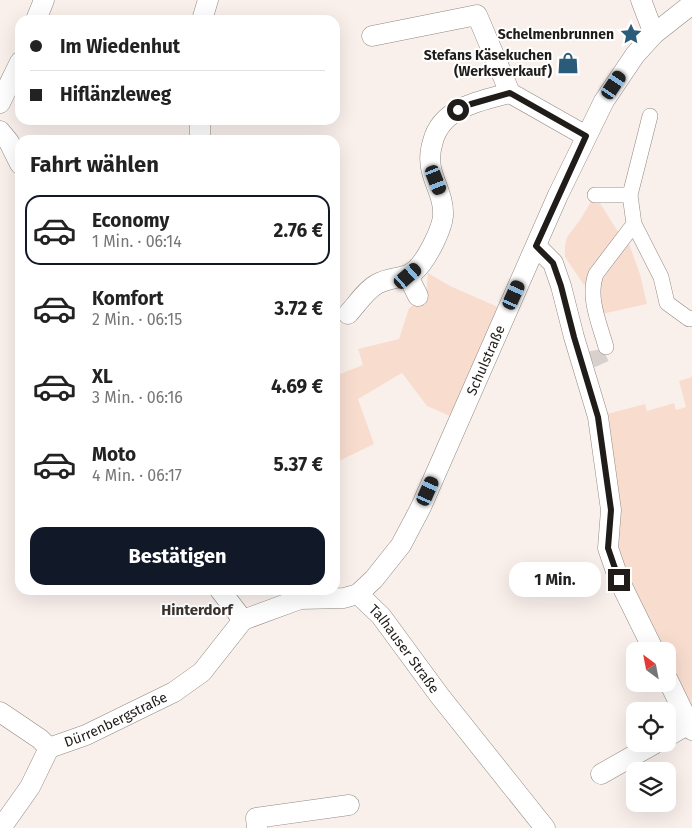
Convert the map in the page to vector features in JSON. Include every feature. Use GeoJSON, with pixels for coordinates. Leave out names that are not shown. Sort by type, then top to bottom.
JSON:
{"type":"FeatureCollection","features":[{"type":"Feature","properties":{"kind":"street"},"geometry":{"type":"LineString","coordinates":[[38,15],[44,0]]}},
{"type":"Feature","properties":{"kind":"street"},"geometry":{"type":"LineString","coordinates":[[204,15],[208,0]]}},
{"type":"Feature","properties":{"kind":"street"},"geometry":{"type":"LineString","coordinates":[[641,0],[654,34]]}},
{"type":"Feature","properties":{"kind":"street","name":"Schulstraße"},"geometry":{"type":"LineString","coordinates":[[358,594],[374,579],[401,545],[421,507],[536,246],[604,101],[635,55],[654,34],[692,4]]}},
{"type":"Feature","properties":{"kind":"street"},"geometry":{"type":"LineString","coordinates":[[372,36],[478,15],[510,93],[586,136]]}},
{"type":"Feature","properties":{"kind":"street"},"geometry":{"type":"LineString","coordinates":[[0,103],[15,72]]}},
{"type":"Feature","properties":{"kind":"street"},"geometry":{"type":"LineString","coordinates":[[348,314],[374,286],[383,281],[408,276],[421,265],[440,228],[443,216],[440,192],[432,171],[430,157],[436,133],[441,124],[458,110],[471,104],[510,93]]}},
{"type":"Feature","properties":{"kind":"street"},"geometry":{"type":"LineString","coordinates":[[650,116],[630,195],[634,224],[661,277],[667,303],[689,319],[692,318]]}},
{"type":"Feature","properties":{"kind":"street"},"geometry":{"type":"LineString","coordinates":[[0,131],[9,142],[15,154]]}},
{"type":"Feature","properties":{"kind":"street"},"geometry":{"type":"LineString","coordinates":[[595,195],[630,195]]}},
{"type":"Feature","properties":{"kind":"street"},"geometry":{"type":"LineString","coordinates":[[606,348],[593,296],[593,283],[596,274],[634,224]]}},
{"type":"Feature","properties":{"kind":"street"},"geometry":{"type":"LineString","coordinates":[[536,246],[553,263],[598,417],[611,510],[608,548],[619,580],[650,642]]}},
{"type":"Feature","properties":{"kind":"street"},"geometry":{"type":"LineString","coordinates":[[408,276],[418,296]]}},
{"type":"Feature","properties":{"kind":"street","name":"Talhauser Straße"},"geometry":{"type":"LineString","coordinates":[[243,620],[300,599],[344,598],[358,594],[381,616],[439,695],[545,828]]}},
{"type":"Feature","properties":{"kind":"street"},"geometry":{"type":"LineString","coordinates":[[224,595],[243,620]]}},
{"type":"Feature","properties":{"kind":"street","name":"Dürrenbergstraße"},"geometry":{"type":"LineString","coordinates":[[1,828],[30,787],[49,748],[86,735],[174,692],[202,672],[243,620]]}},
{"type":"Feature","properties":{"kind":"street"},"geometry":{"type":"LineString","coordinates":[[674,692],[690,727],[676,733]]}},
{"type":"Feature","properties":{"kind":"street"},"geometry":{"type":"LineString","coordinates":[[0,712],[40,739],[49,748]]}},
{"type":"Feature","properties":{"kind":"street"},"geometry":{"type":"LineString","coordinates":[[601,774],[640,752]]}},
{"type":"Feature","properties":{"kind":"street"},"geometry":{"type":"LineString","coordinates":[[257,828],[256,818],[349,805]]}},
{"type":"Feature","properties":{"kind":"shaded area"},"geometry":{"type":"Polygon","coordinates":[[[595,195],[620,235],[584,285],[565,257],[565,245],[567,237],[595,195]]]}},
{"type":"Feature","properties":{"kind":"shaded area"},"geometry":{"type":"Polygon","coordinates":[[[628,241],[640,274],[647,304],[602,314],[600,280],[628,241]]]}},
{"type":"Feature","properties":{"kind":"shaded area"},"geometry":{"type":"Polygon","coordinates":[[[428,273],[450,286],[507,311],[459,420],[427,406],[402,373],[358,399],[374,444],[340,461],[340,374],[363,365],[358,349],[399,339],[409,308],[426,297],[428,273]]]}},
{"type":"Feature","properties":{"kind":"shaded area"},"geometry":{"type":"Polygon","coordinates":[[[692,377],[692,710],[676,679],[676,642],[657,642],[616,555],[603,415],[645,404],[647,411],[674,403],[676,410],[686,407],[679,381],[692,377]]]}},
{"type":"Feature","properties":{"kind":"tunnel"},"geometry":{"type":"LineString","coordinates":[[597,350],[602,365]]}},
{"type":"Feature","properties":{"kind":"place","name":"Schelmenbrunnen"},"geometry":{"type":"Point","coordinates":[631,34]}},
{"type":"Feature","properties":{"kind":"place","name":"Stefans Käsekuchen (Werksverkauf)"},"geometry":{"type":"Point","coordinates":[568,63]}},
{"type":"Feature","properties":{"kind":"district","name":"Hinterdorf"},"geometry":{"type":"Point","coordinates":[197,610]}},
{"type":"Feature","properties":{"kind":"route"},"geometry":{"type":"LineString","coordinates":[[458,110],[471,104],[510,93],[586,136],[536,246],[553,263],[598,417],[611,510],[608,548],[619,580]]}}]}
